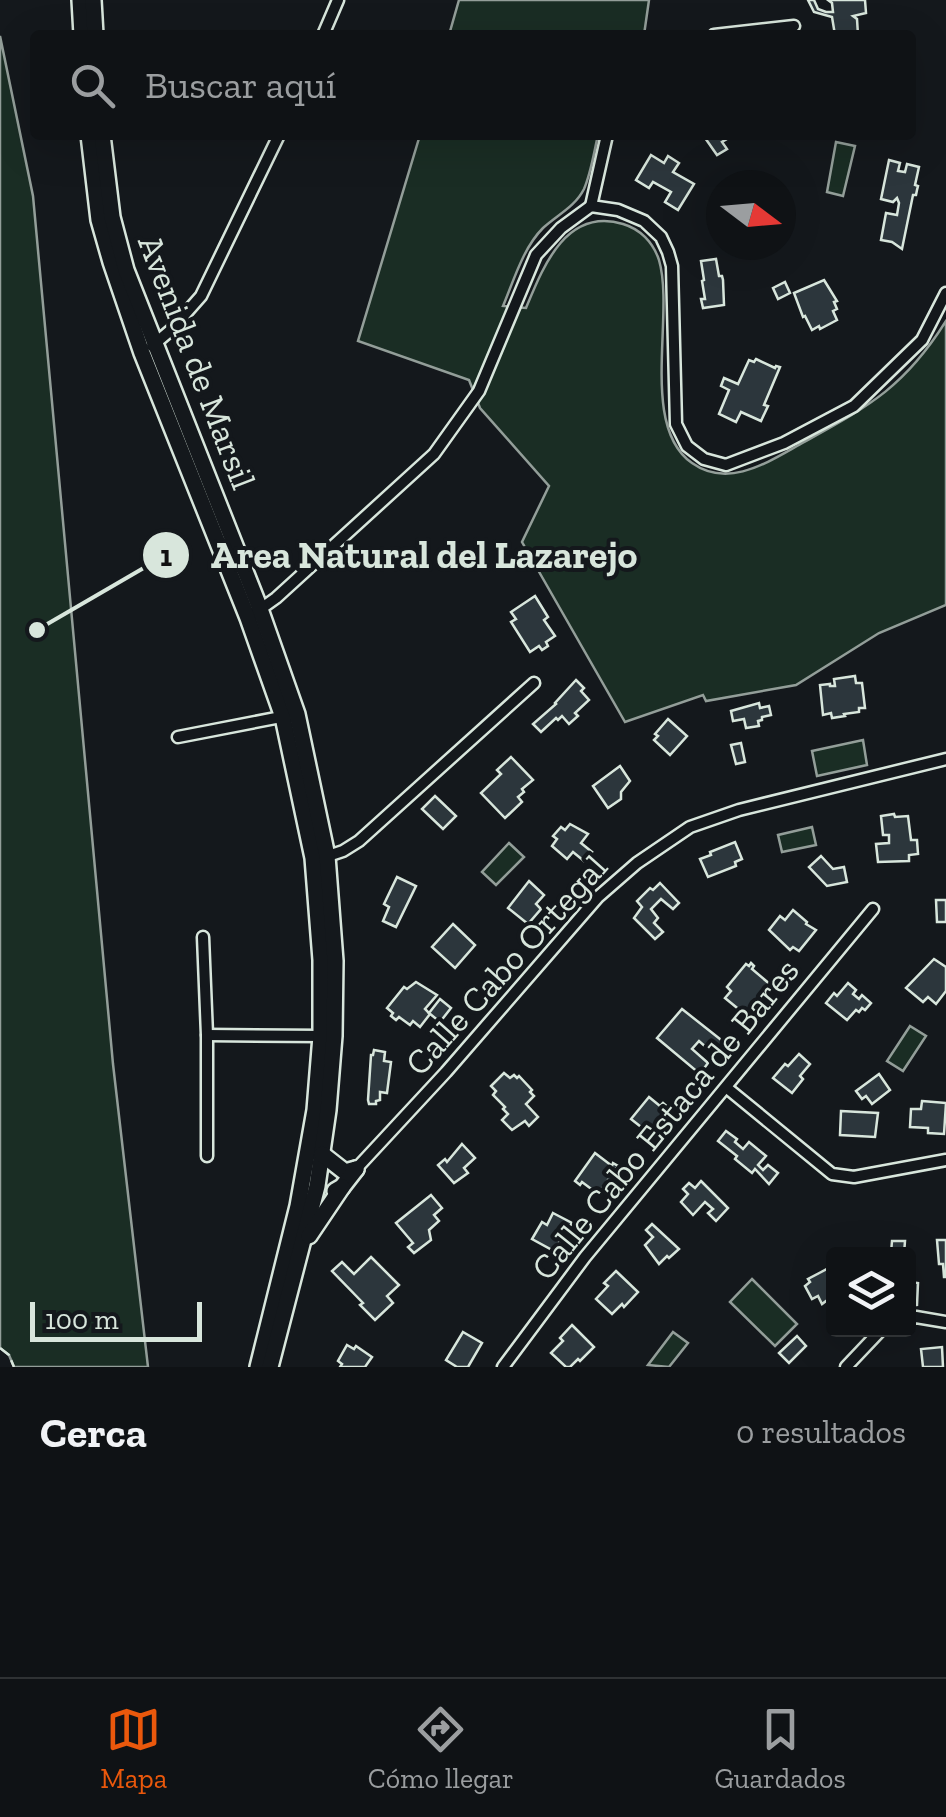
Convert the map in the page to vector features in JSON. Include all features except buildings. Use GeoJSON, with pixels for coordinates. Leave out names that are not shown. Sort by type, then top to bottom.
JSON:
{"type":"FeatureCollection","features":[{"type":"Feature","properties":{"kind":"street"},"geometry":{"type":"LineString","coordinates":[[80,0],[82,30]]}},
{"type":"Feature","properties":{"kind":"street"},"geometry":{"type":"LineString","coordinates":[[93,0],[95,30]]}},
{"type":"Feature","properties":{"kind":"street"},"geometry":{"type":"LineString","coordinates":[[325,30],[338,0]]}},
{"type":"Feature","properties":{"kind":"street"},"geometry":{"type":"LineString","coordinates":[[758,30],[794,26]]}},
{"type":"Feature","properties":{"kind":"street","name":"Avenida de Marsil"},"geometry":{"type":"LineString","coordinates":[[90,140],[98,220],[254,614],[290,716],[320,857],[328,1110],[317,1186],[270,1367]]}},
{"type":"Feature","properties":{"kind":"street","name":"Avenida de Marsil"},"geometry":{"type":"LineString","coordinates":[[103,140],[112,217],[148,348]]}},
{"type":"Feature","properties":{"kind":"street"},"geometry":{"type":"LineString","coordinates":[[148,348],[171,330],[201,296],[277,140]]}},
{"type":"Feature","properties":{"kind":"street"},"geometry":{"type":"LineString","coordinates":[[254,614],[434,454],[479,390],[536,256],[561,228],[590,206],[607,140]]}},
{"type":"Feature","properties":{"kind":"street"},"geometry":{"type":"LineString","coordinates":[[590,206],[618,210],[644,221],[660,237],[672,266],[676,424],[686,446],[704,459],[726,466],[784,443],[854,406],[922,340],[946,293]]}},
{"type":"Feature","properties":{"kind":"street"},"geometry":{"type":"LineString","coordinates":[[320,857],[343,851],[359,841],[534,683]]}},
{"type":"Feature","properties":{"kind":"street"},"geometry":{"type":"LineString","coordinates":[[178,736],[290,716]]}},
{"type":"Feature","properties":{"kind":"street","name":"Calle Cabo Ortegal"},"geometry":{"type":"LineString","coordinates":[[348,1176],[446,1072],[598,897],[637,863],[690,827],[739,810],[946,759]]}},
{"type":"Feature","properties":{"kind":"street","name":"Calle Cabo Estaca de Bares"},"geometry":{"type":"LineString","coordinates":[[503,1367],[585,1258],[872,909]]}},
{"type":"Feature","properties":{"kind":"street"},"geometry":{"type":"LineString","coordinates":[[204,936],[207,1156]]}},
{"type":"Feature","properties":{"kind":"street"},"geometry":{"type":"LineString","coordinates":[[207,1035],[327,1036]]}},
{"type":"Feature","properties":{"kind":"street","name":"Avenida de Marsil"},"geometry":{"type":"LineString","coordinates":[[258,1367],[306,1169],[327,1036]]}},
{"type":"Feature","properties":{"kind":"street"},"geometry":{"type":"LineString","coordinates":[[726,1088],[832,1174],[854,1177],[946,1160]]}},
{"type":"Feature","properties":{"kind":"street"},"geometry":{"type":"LineString","coordinates":[[322,1154],[348,1176]]}},
{"type":"Feature","properties":{"kind":"street"},"geometry":{"type":"LineString","coordinates":[[306,1169],[328,1194],[348,1176]]}},
{"type":"Feature","properties":{"kind":"street"},"geometry":{"type":"LineString","coordinates":[[301,1248],[348,1176]]}},
{"type":"Feature","properties":{"kind":"street"},"geometry":{"type":"LineString","coordinates":[[298,1206],[317,1186]]}},
{"type":"Feature","properties":{"kind":"street"},"geometry":{"type":"LineString","coordinates":[[916,1317],[946,1322]]}},
{"type":"Feature","properties":{"kind":"street"},"geometry":{"type":"LineString","coordinates":[[846,1367],[874,1337]]}},
{"type":"Feature","properties":{"kind":"green space"},"geometry":{"type":"Polygon","coordinates":[[[459,0],[649,0],[645,30],[450,30],[459,0]]]}},
{"type":"Feature","properties":{"kind":"green space"},"geometry":{"type":"Polygon","coordinates":[[[0,36],[33,196],[113,1064],[148,1367],[14,1367],[9,1355],[0,1348],[0,36]]]}},
{"type":"Feature","properties":{"kind":"green space"},"geometry":{"type":"Polygon","coordinates":[[[418,140],[597,140],[584,189],[571,206],[536,236],[503,306],[526,308],[549,259],[572,232],[586,224],[623,224],[640,233],[656,253],[663,283],[662,397],[667,423],[676,446],[692,463],[719,473],[759,466],[863,408],[898,381],[946,321],[946,605],[879,633],[796,685],[706,701],[703,695],[625,722],[522,542],[549,486],[480,408],[469,380],[358,341],[418,140]]]}},
{"type":"Feature","properties":{"kind":"green space"},"geometry":{"type":"Polygon","coordinates":[[[836,142],[855,146],[843,196],[827,192],[836,142]]]}},
{"type":"Feature","properties":{"kind":"green space"},"geometry":{"type":"Polygon","coordinates":[[[863,740],[867,765],[817,776],[812,751],[863,740]]]}},
{"type":"Feature","properties":{"kind":"green space"},"geometry":{"type":"Polygon","coordinates":[[[812,827],[816,845],[782,852],[778,835],[812,827]]]}},
{"type":"Feature","properties":{"kind":"green space"},"geometry":{"type":"Polygon","coordinates":[[[509,843],[524,857],[496,885],[482,872],[509,843]]]}},
{"type":"Feature","properties":{"kind":"green space"},"geometry":{"type":"Polygon","coordinates":[[[910,1026],[926,1036],[903,1071],[887,1061],[910,1026]]]}},
{"type":"Feature","properties":{"kind":"green space"},"geometry":{"type":"Polygon","coordinates":[[[752,1279],[797,1324],[775,1346],[730,1302],[752,1279]]]}},
{"type":"Feature","properties":{"kind":"green space"},"geometry":{"type":"Polygon","coordinates":[[[673,1332],[688,1343],[669,1367],[648,1365],[673,1332]]]}},
{"type":"Feature","properties":{"kind":"fence"},"geometry":{"type":"LineString","coordinates":[[0,1348],[9,1355],[14,1367]]}},
{"type":"Feature","properties":{"kind":"place","name":"Area Natural del Lazarejo"},"geometry":{"type":"Point","coordinates":[37,630]}}]}
